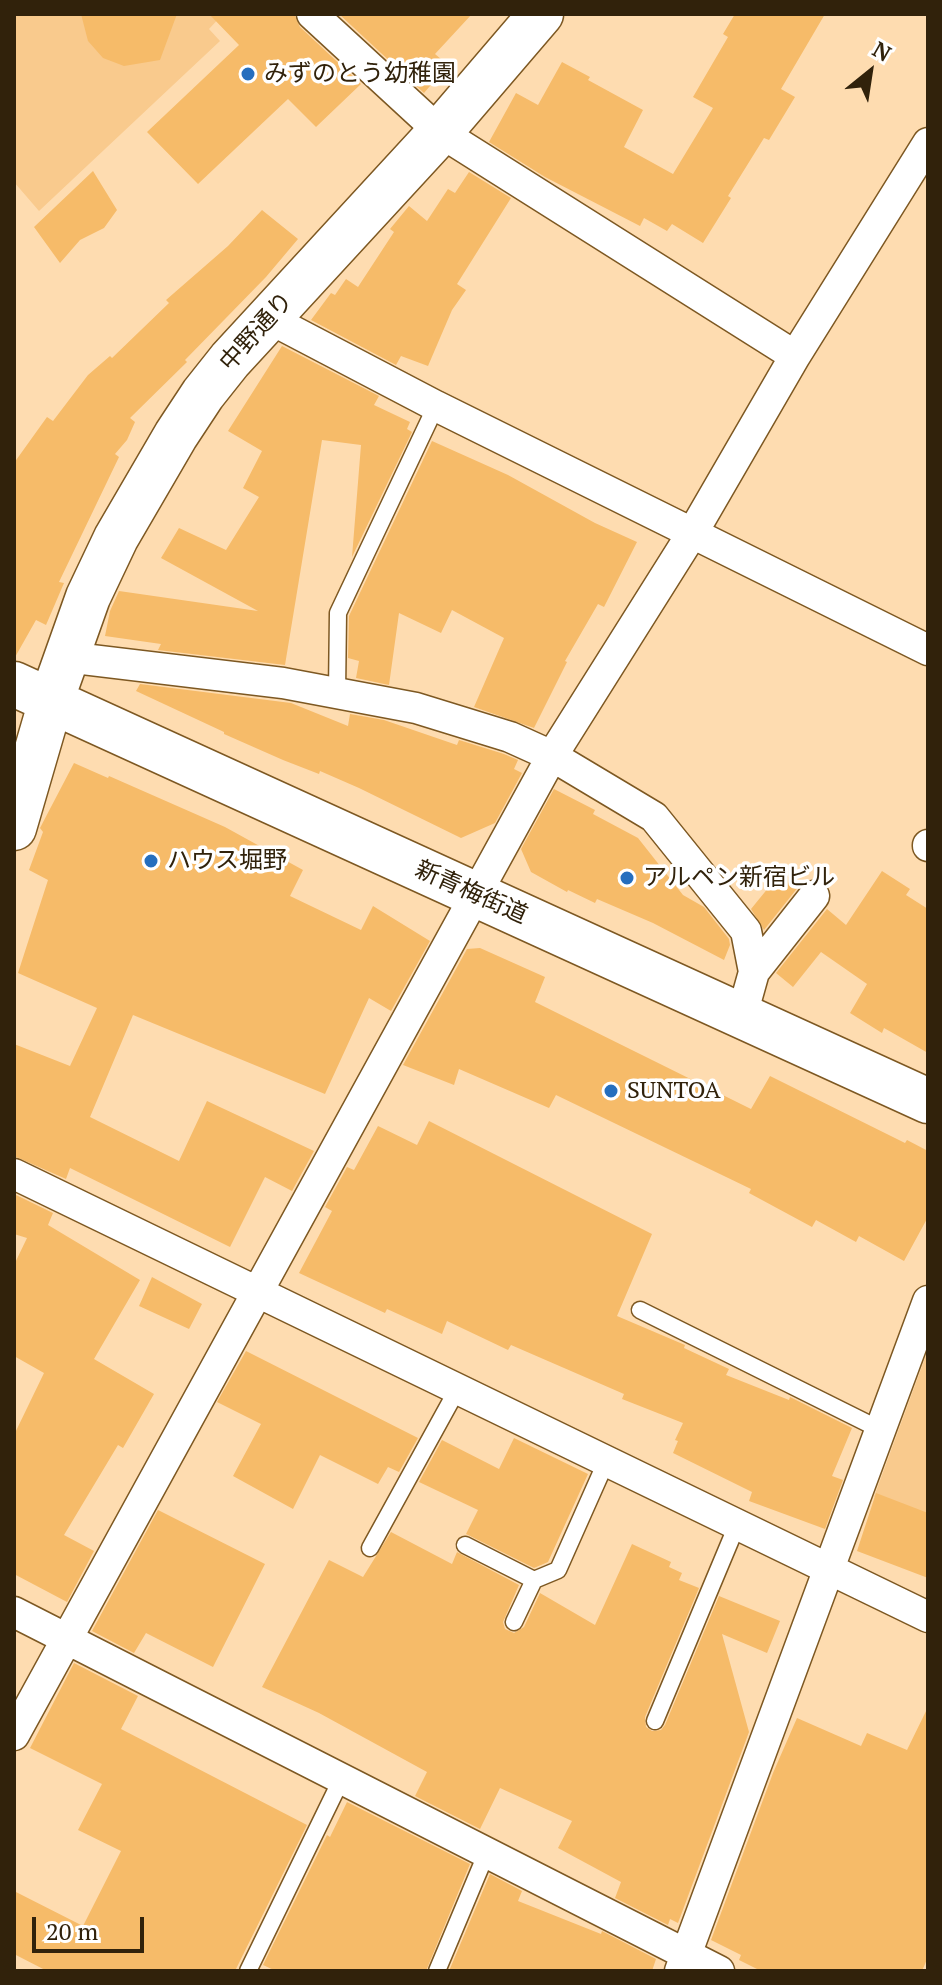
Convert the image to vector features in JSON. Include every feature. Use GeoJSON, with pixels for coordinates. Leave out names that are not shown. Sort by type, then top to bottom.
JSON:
{"type":"FeatureCollection","features":[{"type":"Feature","properties":{"kind":"main road","name":"中野通り"},"geometry":{"type":"LineString","coordinates":[[14,828],[33,692],[66,657],[88,597],[116,538],[176,435],[203,394],[268,318],[440,132],[541,14]]}},
{"type":"Feature","properties":{"kind":"main road","name":"新青梅街道"},"geometry":{"type":"LineString","coordinates":[[33,692],[928,1101]]}},
{"type":"Feature","properties":{"kind":"street"},"geometry":{"type":"LineString","coordinates":[[312,14],[440,132],[795,356]]}},
{"type":"Feature","properties":{"kind":"street"},"geometry":{"type":"LineString","coordinates":[[14,1735],[552,756],[693,532],[795,356],[928,143]]}},
{"type":"Feature","properties":{"kind":"street"},"geometry":{"type":"LineString","coordinates":[[268,318],[436,406],[928,650]]}},
{"type":"Feature","properties":{"kind":"street"},"geometry":{"type":"LineString","coordinates":[[66,657],[283,683],[416,708],[510,737],[552,756],[654,817],[746,931],[754,972]]}},
{"type":"Feature","properties":{"kind":"street"},"geometry":{"type":"LineString","coordinates":[[742,1015],[754,972],[814,896]]}},
{"type":"Feature","properties":{"kind":"street"},"geometry":{"type":"LineString","coordinates":[[14,1174],[928,1617]]}},
{"type":"Feature","properties":{"kind":"street"},"geometry":{"type":"LineString","coordinates":[[683,1962],[928,1301]]}},
{"type":"Feature","properties":{"kind":"street"},"geometry":{"type":"LineString","coordinates":[[14,1612],[487,1852],[683,1962],[719,1971]]}},
{"type":"Feature","properties":{"kind":"lane"},"geometry":{"type":"LineString","coordinates":[[337,693],[338,613],[436,406]]}},
{"type":"Feature","properties":{"kind":"lane"},"geometry":{"type":"LineString","coordinates":[[640,1310],[881,1430]]}},
{"type":"Feature","properties":{"kind":"lane"},"geometry":{"type":"LineString","coordinates":[[370,1548],[457,1390]]}},
{"type":"Feature","properties":{"kind":"lane"},"geometry":{"type":"LineString","coordinates":[[514,1622],[534,1580],[558,1570],[606,1462]]}},
{"type":"Feature","properties":{"kind":"lane"},"geometry":{"type":"LineString","coordinates":[[655,1721],[737,1525]]}},
{"type":"Feature","properties":{"kind":"lane"},"geometry":{"type":"LineString","coordinates":[[465,1545],[534,1580]]}},
{"type":"Feature","properties":{"kind":"lane"},"geometry":{"type":"LineString","coordinates":[[248,1971],[342,1778]]}},
{"type":"Feature","properties":{"kind":"lane"},"geometry":{"type":"LineString","coordinates":[[437,1971],[487,1852]]}},
{"type":"Feature","properties":{"kind":"shaded area"},"geometry":{"type":"Polygon","coordinates":[[[14,14],[223,14],[209,29],[220,41],[39,211],[14,182],[14,14]]]}},
{"type":"Feature","properties":{"kind":"shaded area"},"geometry":{"type":"Polygon","coordinates":[[[928,1350],[928,1518],[874,1497],[928,1350]]]}},
{"type":"Feature","properties":{"kind":"building"},"geometry":{"type":"Polygon","coordinates":[[[81,14],[177,14],[160,60],[124,66],[103,58],[88,41],[81,14]]]}},
{"type":"Feature","properties":{"kind":"building"},"geometry":{"type":"Polygon","coordinates":[[[209,14],[294,14],[300,27],[361,84],[316,127],[288,99],[198,184],[147,132],[239,45],[209,14]]]}},
{"type":"Feature","properties":{"kind":"building"},"geometry":{"type":"Polygon","coordinates":[[[339,14],[472,14],[435,54],[448,65],[424,93],[339,14]]]}},
{"type":"Feature","properties":{"kind":"building"},"geometry":{"type":"Polygon","coordinates":[[[735,14],[825,14],[781,89],[795,97],[769,140],[764,138],[703,243],[672,224],[667,231],[644,218],[640,226],[545,177],[489,142],[516,93],[538,105],[562,62],[643,110],[624,147],[673,174],[713,108],[693,97],[728,37],[723,34],[735,14]]]}},
{"type":"Feature","properties":{"kind":"building"},"geometry":{"type":"Polygon","coordinates":[[[93,171],[117,210],[104,228],[80,240],[60,263],[34,227],[93,171]]]}},
{"type":"Feature","properties":{"kind":"building"},"geometry":{"type":"Polygon","coordinates":[[[469,172],[511,198],[457,284],[466,290],[452,310],[428,366],[401,356],[396,365],[311,320],[346,279],[358,287],[394,232],[390,229],[409,206],[427,221],[448,189],[455,193],[469,172]]]}},
{"type":"Feature","properties":{"kind":"building"},"geometry":{"type":"Polygon","coordinates":[[[262,210],[298,239],[266,277],[185,360],[187,362],[130,418],[135,422],[127,440],[115,454],[119,457],[59,582],[64,583],[46,625],[36,620],[14,659],[14,463],[47,417],[53,421],[88,375],[110,356],[112,358],[169,303],[166,300],[228,246],[262,210]]]}},
{"type":"Feature","properties":{"kind":"building"},"geometry":{"type":"Polygon","coordinates":[[[282,346],[379,396],[374,405],[410,422],[407,429],[412,432],[352,557],[361,445],[322,440],[285,665],[158,650],[161,644],[105,636],[110,611],[119,591],[258,611],[161,558],[179,528],[226,550],[259,497],[243,488],[262,451],[228,431],[282,346]]]}},
{"type":"Feature","properties":{"kind":"building"},"geometry":{"type":"Polygon","coordinates":[[[432,441],[508,475],[595,523],[637,542],[604,607],[598,604],[565,661],[534,728],[474,707],[504,638],[452,610],[441,633],[399,613],[389,685],[356,678],[359,661],[348,658],[349,616],[432,441]]]}},
{"type":"Feature","properties":{"kind":"building"},"geometry":{"type":"Polygon","coordinates":[[[140,684],[291,703],[348,726],[350,714],[384,720],[457,745],[459,740],[504,754],[518,760],[514,769],[522,773],[495,823],[461,838],[359,788],[224,734],[136,691],[140,684]]]}},
{"type":"Feature","properties":{"kind":"building"},"geometry":{"type":"Polygon","coordinates":[[[74,763],[225,827],[303,870],[290,896],[361,930],[373,906],[430,941],[391,1011],[369,998],[325,1094],[133,1015],[90,1117],[179,1161],[207,1101],[314,1151],[292,1191],[265,1177],[230,1247],[70,1168],[66,1179],[14,1156],[14,1044],[70,1066],[97,1008],[18,973],[48,880],[29,870],[43,832],[40,828],[74,763]]]}},
{"type":"Feature","properties":{"kind":"building"},"geometry":{"type":"Polygon","coordinates":[[[554,789],[595,810],[593,814],[638,838],[683,895],[704,907],[729,939],[724,960],[653,923],[597,899],[595,903],[567,892],[531,872],[521,849],[554,789]]]}},
{"type":"Feature","properties":{"kind":"building"},"geometry":{"type":"Polygon","coordinates":[[[782,871],[799,886],[764,930],[751,909],[782,871]]]}},
{"type":"Feature","properties":{"kind":"building"},"geometry":{"type":"Polygon","coordinates":[[[882,871],[910,889],[906,895],[928,909],[928,1053],[884,1028],[882,1033],[850,1013],[867,984],[821,952],[793,987],[776,973],[827,909],[846,925],[882,871]]]}},
{"type":"Feature","properties":{"kind":"building"},"geometry":{"type":"Polygon","coordinates":[[[480,948],[545,977],[535,1002],[751,1109],[770,1076],[905,1143],[907,1140],[928,1151],[928,1217],[904,1261],[859,1236],[856,1242],[816,1220],[812,1227],[749,1193],[751,1189],[556,1095],[549,1108],[459,1069],[454,1085],[403,1065],[467,949],[480,948]]]}},
{"type":"Feature","properties":{"kind":"building"},"geometry":{"type":"Polygon","coordinates":[[[429,1121],[652,1234],[617,1316],[685,1345],[684,1348],[729,1369],[726,1375],[789,1400],[790,1397],[852,1428],[832,1476],[843,1480],[825,1529],[749,1501],[752,1492],[673,1453],[683,1423],[622,1399],[624,1394],[511,1345],[508,1350],[447,1321],[442,1334],[387,1309],[385,1313],[299,1273],[332,1211],[325,1207],[347,1167],[354,1170],[378,1126],[417,1145],[429,1121]]]}},
{"type":"Feature","properties":{"kind":"building"},"geometry":{"type":"Polygon","coordinates":[[[14,1194],[53,1213],[48,1225],[140,1280],[94,1359],[154,1394],[123,1448],[118,1445],[64,1535],[94,1551],[67,1602],[14,1574],[14,1435],[44,1373],[14,1356],[14,1265],[27,1238],[14,1234],[14,1194]]]}},
{"type":"Feature","properties":{"kind":"building"},"geometry":{"type":"Polygon","coordinates":[[[152,1277],[202,1304],[189,1329],[139,1306],[152,1277]]]}},
{"type":"Feature","properties":{"kind":"building"},"geometry":{"type":"Polygon","coordinates":[[[246,1351],[418,1438],[399,1472],[388,1467],[378,1484],[320,1455],[293,1509],[233,1476],[261,1424],[217,1402],[246,1351]]]}},
{"type":"Feature","properties":{"kind":"building"},"geometry":{"type":"Polygon","coordinates":[[[514,1438],[588,1474],[548,1562],[534,1568],[466,1534],[478,1510],[419,1482],[442,1440],[499,1469],[514,1438]]]}},
{"type":"Feature","properties":{"kind":"building"},"geometry":{"type":"Polygon","coordinates":[[[876,1493],[928,1513],[928,1578],[857,1551],[876,1493]]]}},
{"type":"Feature","properties":{"kind":"building"},"geometry":{"type":"Polygon","coordinates":[[[158,1510],[265,1564],[213,1667],[146,1633],[134,1653],[92,1631],[158,1510]]]}},
{"type":"Feature","properties":{"kind":"building"},"geometry":{"type":"Polygon","coordinates":[[[391,1532],[452,1564],[457,1552],[519,1585],[503,1622],[505,1629],[514,1633],[524,1627],[540,1593],[595,1625],[632,1544],[671,1562],[669,1567],[682,1573],[679,1580],[699,1588],[645,1717],[646,1727],[652,1731],[661,1730],[665,1725],[719,1596],[780,1621],[767,1653],[722,1634],[749,1732],[678,1923],[670,1919],[668,1925],[615,1898],[621,1882],[558,1848],[572,1821],[500,1788],[480,1829],[415,1796],[427,1772],[319,1713],[262,1687],[329,1560],[363,1577],[391,1532]]]}},
{"type":"Feature","properties":{"kind":"building"},"geometry":{"type":"Polygon","coordinates":[[[74,1663],[138,1696],[121,1729],[307,1825],[235,1971],[47,1971],[14,1954],[14,1891],[83,1926],[121,1851],[78,1830],[102,1784],[30,1748],[74,1663]]]}},
{"type":"Feature","properties":{"kind":"building"},"geometry":{"type":"Polygon","coordinates":[[[928,1707],[928,1957],[922,1971],[761,1971],[739,1960],[741,1955],[711,1940],[773,1773],[797,1718],[861,1746],[867,1733],[907,1750],[928,1707]]]}},
{"type":"Feature","properties":{"kind":"building"},"geometry":{"type":"Polygon","coordinates":[[[347,1802],[470,1864],[426,1971],[276,1971],[263,1965],[327,1835],[330,1837],[347,1802]]]}},
{"type":"Feature","properties":{"kind":"building"},"geometry":{"type":"Polygon","coordinates":[[[490,1874],[522,1891],[518,1901],[601,1934],[602,1931],[656,1959],[652,1971],[449,1971],[490,1874]]]}},
{"type":"Feature","properties":{"kind":"place","name":"みずのとう幼稚園"},"geometry":{"type":"Point","coordinates":[248,74]}},
{"type":"Feature","properties":{"kind":"place","name":"ハウス堀野"},"geometry":{"type":"Point","coordinates":[151,861]}},
{"type":"Feature","properties":{"kind":"place","name":"アルペン新宿ビル"},"geometry":{"type":"Point","coordinates":[627,878]}},
{"type":"Feature","properties":{"kind":"place","name":"SUNTOA"},"geometry":{"type":"Point","coordinates":[611,1091]}}]}
